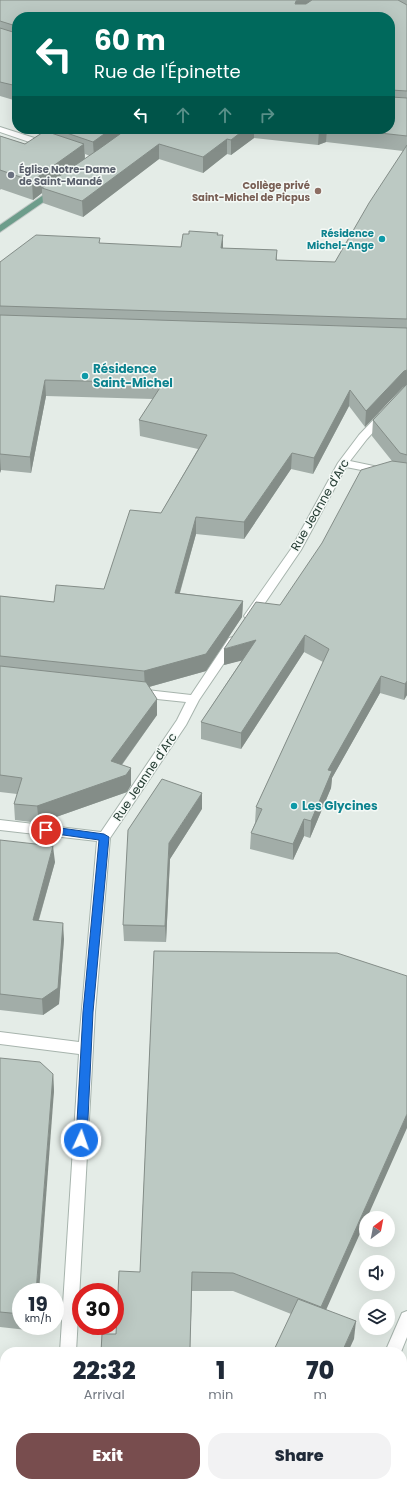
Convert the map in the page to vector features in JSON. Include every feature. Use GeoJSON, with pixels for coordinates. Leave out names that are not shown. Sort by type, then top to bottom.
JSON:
{"type":"FeatureCollection","features":[{"type":"Feature","properties":{"kind":"main road"},"geometry":{"type":"LineString","coordinates":[[0,229],[65,183]]}},
{"type":"Feature","properties":{"kind":"street"},"geometry":{"type":"LineString","coordinates":[[0,128],[12,132]]}},
{"type":"Feature","properties":{"kind":"street"},"geometry":{"type":"LineString","coordinates":[[17,134],[59,149]]}},
{"type":"Feature","properties":{"kind":"street","name":"Rue Jeanne d'Arc"},"geometry":{"type":"LineString","coordinates":[[68,1347],[86,1049],[104,837],[182,722],[194,699],[296,550],[343,463],[363,437],[392,406]]}},
{"type":"Feature","properties":{"kind":"street"},"geometry":{"type":"LineString","coordinates":[[343,463],[407,476]]}},
{"type":"Feature","properties":{"kind":"street"},"geometry":{"type":"LineString","coordinates":[[130,692],[194,699]]}},
{"type":"Feature","properties":{"kind":"street"},"geometry":{"type":"LineString","coordinates":[[0,825],[104,837]]}},
{"type":"Feature","properties":{"kind":"street"},"geometry":{"type":"LineString","coordinates":[[0,1038],[86,1049]]}},
{"type":"Feature","properties":{"kind":"street"},"geometry":{"type":"LineString","coordinates":[[395,1347],[407,1318]]}},
{"type":"Feature","properties":{"kind":"building"},"geometry":{"type":"Polygon","coordinates":[[[0,0],[298,0],[295,4],[306,4],[312,0],[398,0],[407,5],[407,91],[395,90],[395,12],[12,12],[12,25],[0,21],[0,0]]]}},
{"type":"Feature","properties":{"kind":"building"},"geometry":{"type":"Polygon","coordinates":[[[0,28],[12,32],[12,85],[0,82],[0,28]]]}},
{"type":"Feature","properties":{"kind":"building"},"geometry":{"type":"Polygon","coordinates":[[[395,97],[407,98],[407,136],[389,134],[395,134],[395,97]]]}},
{"type":"Feature","properties":{"kind":"building"},"geometry":{"type":"Polygon","coordinates":[[[40,134],[54,134],[84,144],[32,181],[0,170],[0,136],[25,144],[40,134]]]}},
{"type":"Feature","properties":{"kind":"building"},"geometry":{"type":"Polygon","coordinates":[[[70,134],[104,134],[93,142],[70,134]]]}},
{"type":"Feature","properties":{"kind":"building"},"geometry":{"type":"Polygon","coordinates":[[[120,134],[239,134],[231,140],[227,139],[203,157],[159,144],[82,201],[42,188],[120,134]]]}},
{"type":"Feature","properties":{"kind":"building"},"geometry":{"type":"Polygon","coordinates":[[[407,145],[407,319],[0,306],[0,262],[36,235],[100,238],[99,243],[181,247],[183,234],[189,234],[189,231],[218,233],[217,235],[223,235],[221,248],[277,250],[276,260],[335,262],[369,203],[407,145]]]}},
{"type":"Feature","properties":{"kind":"building"},"geometry":{"type":"Polygon","coordinates":[[[0,315],[407,328],[407,370],[404,371],[366,411],[350,390],[314,458],[292,453],[244,522],[196,517],[175,593],[243,601],[206,654],[144,671],[0,656],[0,596],[54,602],[56,585],[104,589],[130,510],[161,513],[207,435],[139,420],[163,383],[45,380],[30,457],[0,454],[0,315]]]}},
{"type":"Feature","properties":{"kind":"building"},"geometry":{"type":"Polygon","coordinates":[[[407,384],[407,455],[400,453],[373,420],[407,384]]]}},
{"type":"Feature","properties":{"kind":"building"},"geometry":{"type":"Polygon","coordinates":[[[392,461],[407,463],[407,681],[405,684],[381,676],[328,770],[332,771],[311,821],[304,819],[293,844],[251,833],[262,809],[256,807],[329,649],[305,635],[241,733],[201,722],[256,640],[224,649],[256,602],[280,605],[322,543],[361,470],[392,461]]]}},
{"type":"Feature","properties":{"kind":"building"},"geometry":{"type":"Polygon","coordinates":[[[0,666],[146,682],[157,699],[111,761],[131,768],[126,775],[37,806],[14,804],[22,778],[0,775],[0,666]]]}},
{"type":"Feature","properties":{"kind":"building"},"geometry":{"type":"Polygon","coordinates":[[[162,779],[202,793],[169,843],[165,926],[123,925],[128,830],[162,779]]]}},
{"type":"Feature","properties":{"kind":"building"},"geometry":{"type":"Polygon","coordinates":[[[0,840],[53,846],[33,920],[63,923],[58,988],[42,999],[0,994],[0,840]]]}},
{"type":"Feature","properties":{"kind":"building"},"geometry":{"type":"Polygon","coordinates":[[[154,951],[337,953],[407,976],[407,1114],[364,1211],[359,1211],[359,1222],[321,1307],[233,1273],[192,1272],[190,1347],[101,1347],[102,1335],[124,1335],[124,1283],[118,1283],[119,1271],[140,1272],[154,951]]]}},
{"type":"Feature","properties":{"kind":"building"},"geometry":{"type":"Polygon","coordinates":[[[0,1058],[40,1062],[53,1074],[37,1283],[12,1283],[12,1313],[0,1312],[0,1058]]]}},
{"type":"Feature","properties":{"kind":"building"},"geometry":{"type":"Polygon","coordinates":[[[298,1299],[356,1321],[344,1347],[275,1347],[298,1299]]]}},
{"type":"Feature","properties":{"kind":"place","name":"Église Notre-Dame de Saint-Mandé"},"geometry":{"type":"Point","coordinates":[11,175]}},
{"type":"Feature","properties":{"kind":"place","name":"Collège privé Saint-Michel de Picpus"},"geometry":{"type":"Point","coordinates":[318,191]}},
{"type":"Feature","properties":{"kind":"place","name":"Résidence Michel-Ange"},"geometry":{"type":"Point","coordinates":[382,239]}},
{"type":"Feature","properties":{"kind":"place","name":"Résidence Saint-Michel"},"geometry":{"type":"Point","coordinates":[85,376]}},
{"type":"Feature","properties":{"kind":"place","name":"Les Glycines"},"geometry":{"type":"Point","coordinates":[294,806]}},
{"type":"Feature","properties":{"kind":"route"},"geometry":{"type":"LineString","coordinates":[[46,830],[104,837],[88,1012],[81,1140]]}}]}
